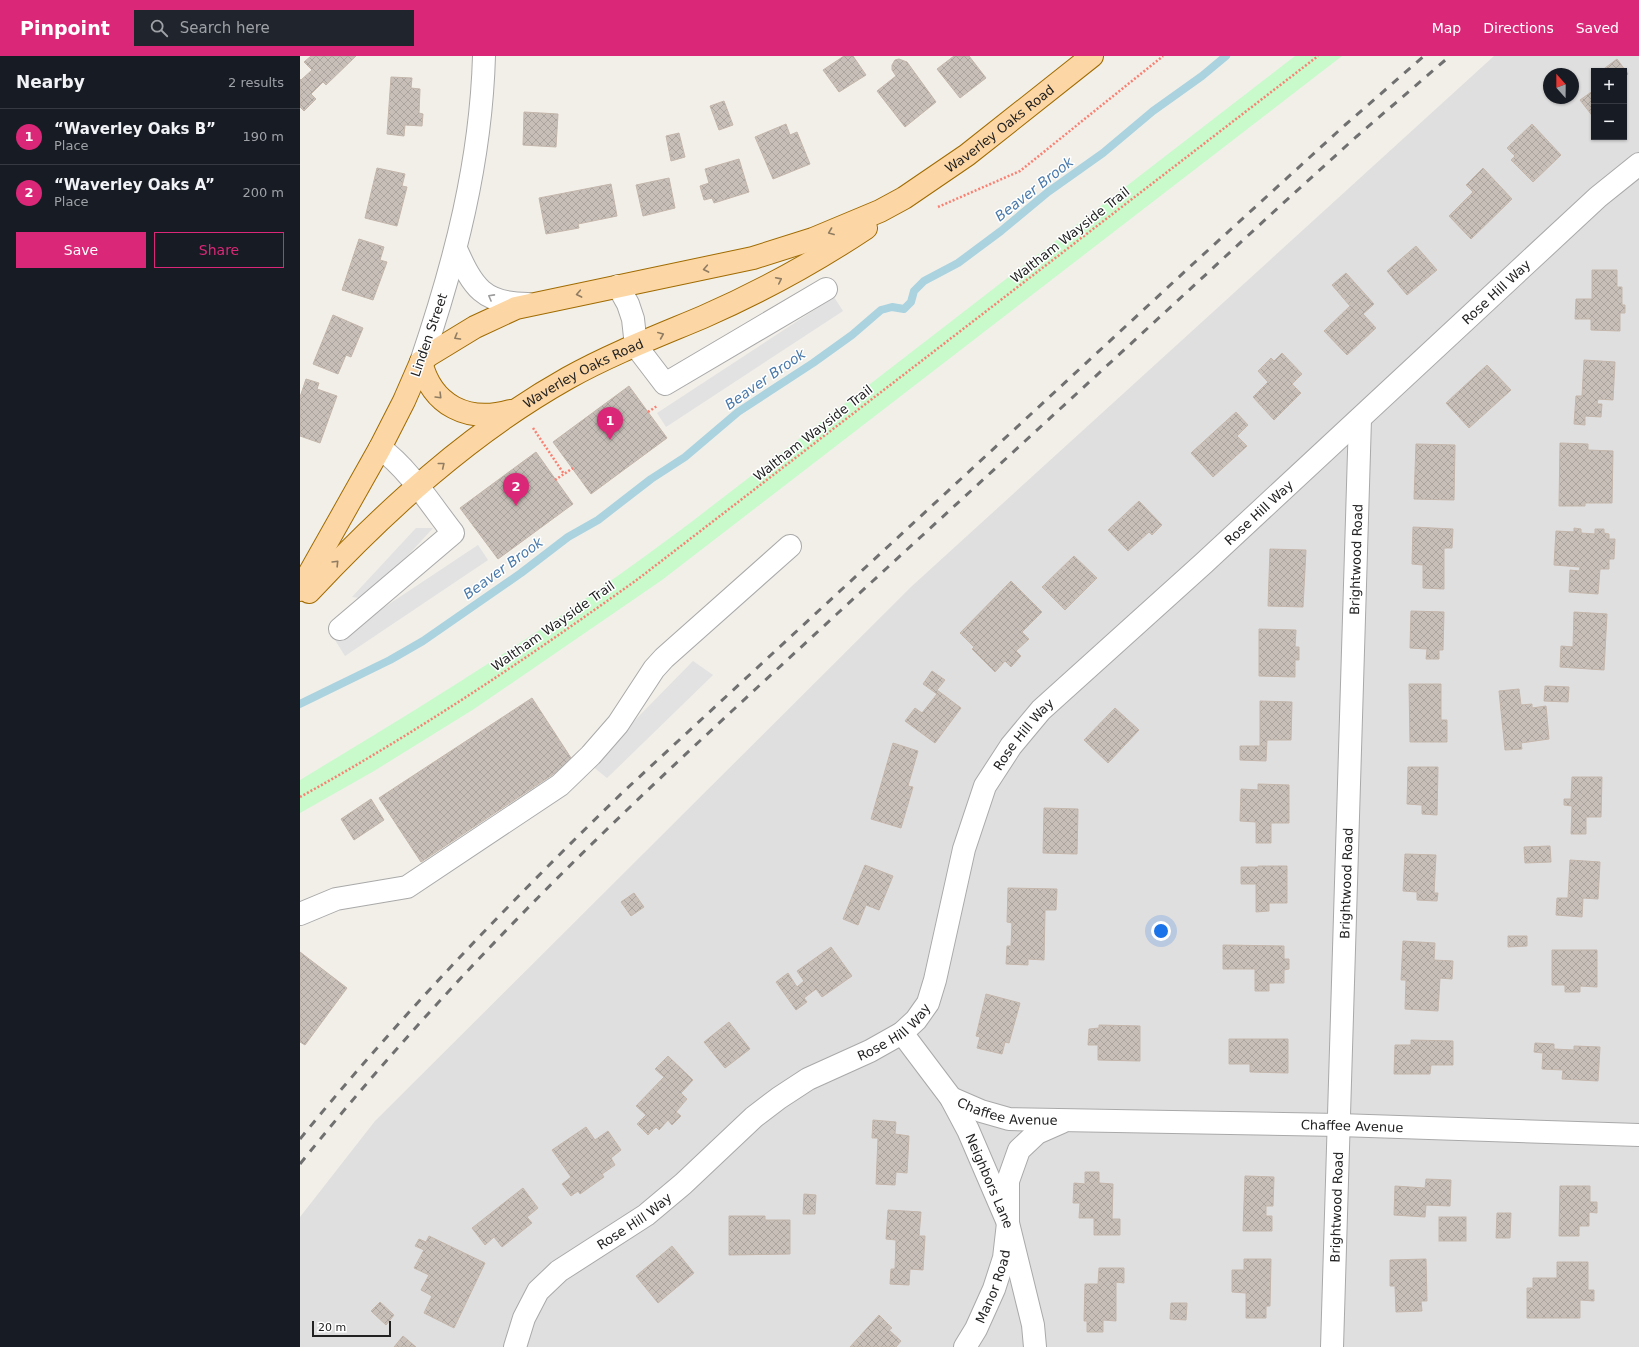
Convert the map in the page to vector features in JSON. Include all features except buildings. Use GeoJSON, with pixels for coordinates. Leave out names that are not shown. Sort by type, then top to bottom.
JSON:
{"type":"FeatureCollection","features":[{"type":"Feature","properties":{"kind":"main road","name":"Waverley Oaks Road"},"geometry":{"type":"LineString","coordinates":[[300,601],[352,547],[417,486],[466,446],[516,410],[569,378],[606,359],[705,316],[804,267],[871,225],[904,198],[988,139],[1092,56]]}},
{"type":"Feature","properties":{"kind":"main road","name":"Waverley Oaks Road"},"geometry":{"type":"LineString","coordinates":[[421,362],[440,348],[475,327],[504,313],[528,304],[720,266],[775,252],[857,221],[904,198]]}},
{"type":"Feature","properties":{"kind":"main road"},"geometry":{"type":"LineString","coordinates":[[421,362],[426,378],[435,392],[448,404],[457,409],[466,413],[482,416],[516,410]]}},
{"type":"Feature","properties":{"kind":"main road","name":"Linden Street"},"geometry":{"type":"LineString","coordinates":[[300,590],[380,448],[404,401],[421,362]]}},
{"type":"Feature","properties":{"kind":"street","name":"Linden Street"},"geometry":{"type":"LineString","coordinates":[[421,362],[442,300],[456,249],[478,142],[483,95],[484,56]]}},
{"type":"Feature","properties":{"kind":"street","name":"Rose Hill Way"},"geometry":{"type":"LineString","coordinates":[[514,1347],[524,1318],[538,1291],[559,1271],[646,1215],[683,1184],[754,1118],[779,1098],[808,1079],[870,1051],[902,1033],[916,1020],[928,1002],[935,980],[964,849],[982,793],[1010,746],[1041,710],[1360,419],[1598,197],[1639,164]]}},
{"type":"Feature","properties":{"kind":"street"},"geometry":{"type":"LineString","coordinates":[[456,249],[473,283],[487,295],[502,302],[528,304]]}},
{"type":"Feature","properties":{"kind":"street"},"geometry":{"type":"LineString","coordinates":[[618,286],[628,304],[633,319],[636,346],[665,384],[826,289]]}},
{"type":"Feature","properties":{"kind":"street","name":"Brightwood Road"},"geometry":{"type":"LineString","coordinates":[[1332,1347],[1360,419]]}},
{"type":"Feature","properties":{"kind":"street"},"geometry":{"type":"LineString","coordinates":[[340,629],[454,533],[398,463],[380,448]]}},
{"type":"Feature","properties":{"kind":"street"},"geometry":{"type":"LineString","coordinates":[[300,914],[336,899],[407,887],[560,785],[591,755],[618,724],[654,669],[664,658],[790,546]]}},
{"type":"Feature","properties":{"kind":"street","name":"Neighbors Lane"},"geometry":{"type":"LineString","coordinates":[[902,1033],[951,1098],[968,1130],[1008,1222],[1033,1325],[1035,1347]]}},
{"type":"Feature","properties":{"kind":"street","name":"Chaffee Avenue"},"geometry":{"type":"LineString","coordinates":[[951,1098],[981,1111],[1009,1119],[1339,1125],[1639,1135]]}},
{"type":"Feature","properties":{"kind":"street","name":"Chaffee Avenue"},"geometry":{"type":"LineString","coordinates":[[1008,1222],[1008,1181],[1019,1150],[1038,1133],[1065,1120]]}},
{"type":"Feature","properties":{"kind":"street","name":"Manor Road"},"geometry":{"type":"LineString","coordinates":[[965,1347],[976,1329],[994,1289],[1004,1258],[1008,1222]]}},
{"type":"Feature","properties":{"kind":"path"},"geometry":{"type":"LineString","coordinates":[[936,208],[1020,172],[1163,56]]}},
{"type":"Feature","properties":{"kind":"path","name":"Waltham Wayside Trail"},"geometry":{"type":"LineString","coordinates":[[300,797],[385,748],[472,694],[532,654],[638,579],[1318,56]]}},
{"type":"Feature","properties":{"kind":"path"},"geometry":{"type":"LineString","coordinates":[[533,428],[564,474]]}},
{"type":"Feature","properties":{"kind":"path"},"geometry":{"type":"LineString","coordinates":[[555,480],[573,468]]}},
{"type":"Feature","properties":{"kind":"shaded area"},"geometry":{"type":"Polygon","coordinates":[[[1494,56],[1639,56],[1639,1347],[300,1347],[300,1217],[375,1121],[912,586],[1494,56]]]}},
{"type":"Feature","properties":{"kind":"shaded area"},"geometry":{"type":"Polygon","coordinates":[[[834,297],[843,311],[666,427],[657,413],[834,297]]]}},
{"type":"Feature","properties":{"kind":"shaded area"},"geometry":{"type":"Polygon","coordinates":[[[416,528],[433,528],[368,599],[352,597],[416,528]]]}},
{"type":"Feature","properties":{"kind":"shaded area"},"geometry":{"type":"Polygon","coordinates":[[[478,545],[488,560],[345,656],[335,640],[478,545]]]}},
{"type":"Feature","properties":{"kind":"shaded area"},"geometry":{"type":"Polygon","coordinates":[[[693,661],[713,675],[607,778],[591,765],[693,661]]]}},
{"type":"Feature","properties":{"kind":"green space"},"geometry":{"type":"Polygon","coordinates":[[[1295,56],[1342,56],[662,580],[474,709],[374,771],[300,813],[300,780],[481,668],[553,621],[645,556],[690,523],[1295,56]]]}},
{"type":"Feature","properties":{"kind":"waterway","name":"Beaver Brook"},"geometry":{"type":"LineString","coordinates":[[300,704],[390,660],[423,641],[521,573],[568,537],[598,520],[651,479],[685,457],[738,412],[813,363],[852,335],[881,310],[892,307],[904,309],[911,302],[914,291],[924,281],[958,263],[1001,231],[1048,192],[1103,153],[1153,111],[1202,76],[1226,56]]}},
{"type":"Feature","properties":{"kind":"railway"},"geometry":{"type":"LineString","coordinates":[[300,1139],[338,1093],[456,961],[538,876],[622,793],[1194,263],[1345,125],[1424,56]]}},
{"type":"Feature","properties":{"kind":"railway"},"geometry":{"type":"LineString","coordinates":[[300,1164],[379,1069],[462,977],[519,917],[637,800],[1280,206],[1356,137],[1450,56]]}},
{"type":"Feature","properties":{"kind":"place","name":"“Waverley Oaks B”"},"geometry":{"type":"Point","coordinates":[610,440]}},
{"type":"Feature","properties":{"kind":"place","name":"“Waverley Oaks A”"},"geometry":{"type":"Point","coordinates":[516,506]}}]}
